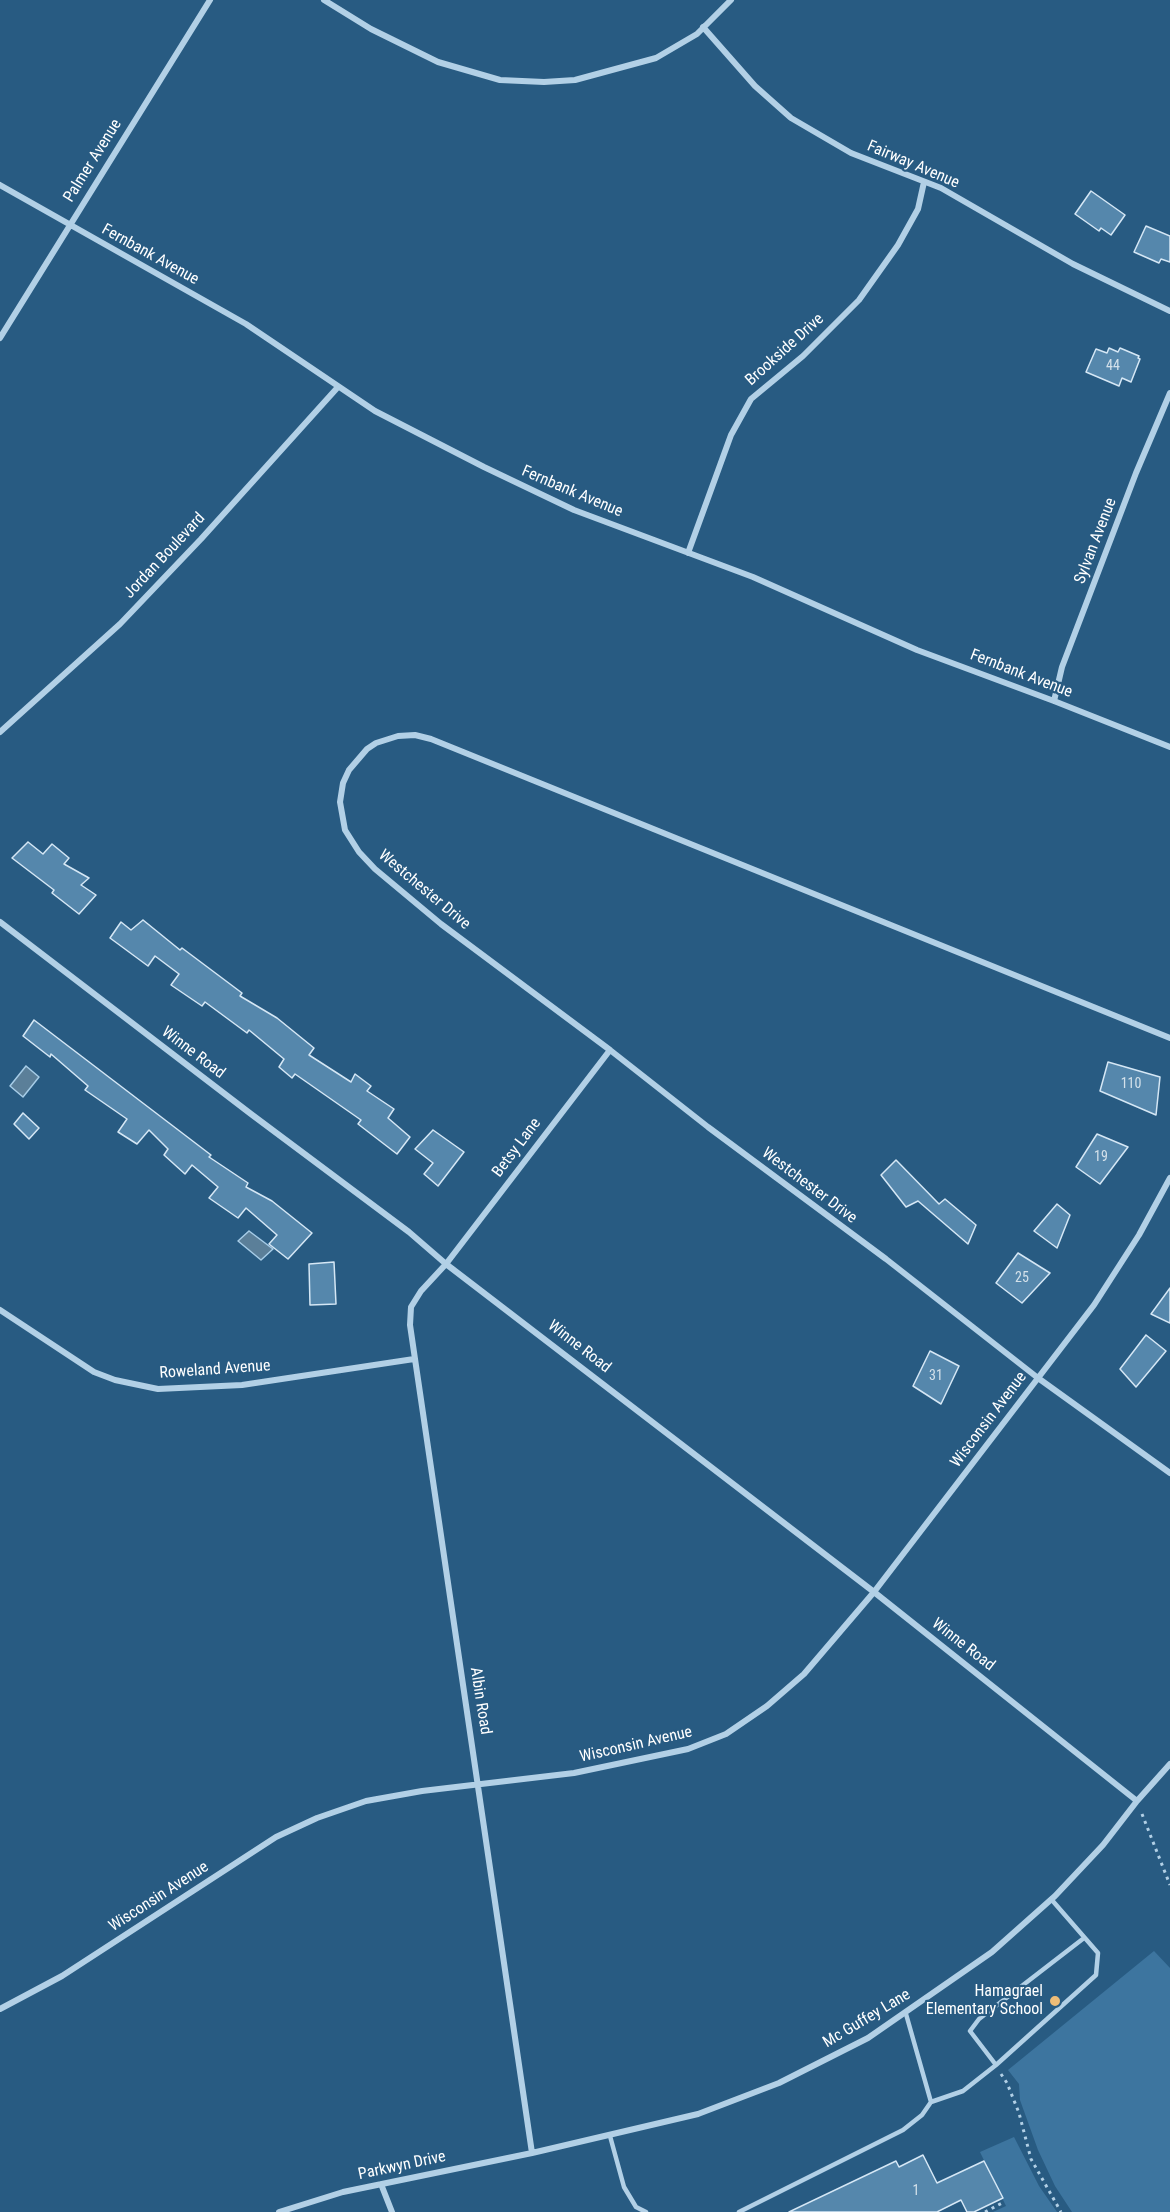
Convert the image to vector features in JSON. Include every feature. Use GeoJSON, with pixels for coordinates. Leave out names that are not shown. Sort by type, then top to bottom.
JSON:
{"type":"FeatureCollection","features":[{"type":"Feature","properties":{"kind":"street","name":"Palmer Avenue"},"geometry":{"type":"LineString","coordinates":[[0,338],[210,0]]}},
{"type":"Feature","properties":{"kind":"street"},"geometry":{"type":"LineString","coordinates":[[324,0],[371,29],[438,62],[500,80],[544,82],[575,80],[656,58],[697,34],[731,0]]}},
{"type":"Feature","properties":{"kind":"street","name":"Fairway Avenue"},"geometry":{"type":"LineString","coordinates":[[704,27],[755,86],[791,118],[851,153],[941,188],[1073,264],[1170,311]]}},
{"type":"Feature","properties":{"kind":"street","name":"Brookside Drive"},"geometry":{"type":"LineString","coordinates":[[687,553],[731,435],[751,399],[803,356],[859,300],[898,245],[918,209],[924,182]]}},
{"type":"Feature","properties":{"kind":"street","name":"Fernbank Avenue"},"geometry":{"type":"LineString","coordinates":[[0,185],[246,324],[375,411],[494,472],[574,510],[753,577],[917,650],[1170,747]]}},
{"type":"Feature","properties":{"kind":"street","name":"Jordan Boulevard"},"geometry":{"type":"LineString","coordinates":[[0,732],[120,624],[201,539],[338,387]]}},
{"type":"Feature","properties":{"kind":"street","name":"Sylvan Avenue"},"geometry":{"type":"LineString","coordinates":[[1054,701],[1062,667],[1136,472],[1170,393]]}},
{"type":"Feature","properties":{"kind":"street","name":"Westchester Drive"},"geometry":{"type":"LineString","coordinates":[[1170,1038],[431,739],[415,735],[398,736],[376,743],[367,748],[349,770],[343,783],[340,802],[345,831],[359,852],[375,869],[441,924],[886,1259],[1038,1378],[1170,1473]]}},
{"type":"Feature","properties":{"kind":"street","name":"Winne Road"},"geometry":{"type":"LineString","coordinates":[[0,922],[409,1232],[446,1264],[874,1592],[1137,1801]]}},
{"type":"Feature","properties":{"kind":"street","name":"Betsy Lane"},"geometry":{"type":"LineString","coordinates":[[446,1264],[609,1050]]}},
{"type":"Feature","properties":{"kind":"street","name":"Wisconsin Avenue"},"geometry":{"type":"LineString","coordinates":[[0,2009],[62,1976],[276,1837],[317,1818],[366,1801],[479,1783],[574,1773],[688,1749],[726,1734],[767,1706],[804,1674],[874,1592],[1094,1305],[1139,1235],[1170,1178]]}},
{"type":"Feature","properties":{"kind":"street","name":"Albin Road"},"geometry":{"type":"LineString","coordinates":[[446,1264],[421,1291],[411,1307],[410,1326],[532,2153]]}},
{"type":"Feature","properties":{"kind":"street","name":"Roweland Avenue"},"geometry":{"type":"LineString","coordinates":[[0,1310],[94,1372],[115,1380],[158,1389],[242,1385],[414,1359]]}},
{"type":"Feature","properties":{"kind":"street","name":"Mc Guffey Lane"},"geometry":{"type":"LineString","coordinates":[[532,2153],[698,2114],[779,2083],[868,2038],[906,2014],[992,1952],[1051,1898],[1103,1845],[1137,1801],[1170,1764]]}},
{"type":"Feature","properties":{"kind":"street","name":"Parkwyn Drive"},"geometry":{"type":"LineString","coordinates":[[279,2212],[343,2192],[532,2153]]}},
{"type":"Feature","properties":{"kind":"street"},"geometry":{"type":"LineString","coordinates":[[381,2184],[392,2212]]}},
{"type":"Feature","properties":{"kind":"street"},"geometry":{"type":"LineString","coordinates":[[300,2204],[303,2212]]}},
{"type":"Feature","properties":{"kind":"lane"},"geometry":{"type":"LineString","coordinates":[[739,2212],[903,2130],[922,2115],[931,2102],[963,2091],[995,2066],[1096,1975],[1098,1953],[1051,1898]]}},
{"type":"Feature","properties":{"kind":"lane"},"geometry":{"type":"LineString","coordinates":[[995,2066],[970,2031],[979,2019],[1084,1938]]}},
{"type":"Feature","properties":{"kind":"lane"},"geometry":{"type":"LineString","coordinates":[[906,2014],[931,2102]]}},
{"type":"Feature","properties":{"kind":"lane"},"geometry":{"type":"LineString","coordinates":[[610,2136],[624,2187],[636,2207],[646,2212]]}},
{"type":"Feature","properties":{"kind":"path"},"geometry":{"type":"LineString","coordinates":[[1137,1801],[1170,1885]]}},
{"type":"Feature","properties":{"kind":"path"},"geometry":{"type":"LineString","coordinates":[[995,2066],[1007,2083],[1019,2113],[1031,2160],[1061,2212]]}},
{"type":"Feature","properties":{"kind":"path"},"geometry":{"type":"LineString","coordinates":[[985,2212],[1004,2202]]}},
{"type":"Feature","properties":{"kind":"shaded area"},"geometry":{"type":"Polygon","coordinates":[[[26,1066],[39,1077],[23,1097],[10,1086],[26,1066]]]}},
{"type":"Feature","properties":{"kind":"shaded area"},"geometry":{"type":"Polygon","coordinates":[[[249,1231],[273,1249],[261,1260],[238,1241],[249,1231]]]}},
{"type":"Feature","properties":{"kind":"shaded area"},"geometry":{"type":"Polygon","coordinates":[[[1154,1951],[1170,1968],[1170,2212],[1072,2212],[1055,2186],[1038,2150],[1020,2100],[1019,2084],[1008,2070],[1154,1951]]]}},
{"type":"Feature","properties":{"kind":"shaded area"},"geometry":{"type":"Polygon","coordinates":[[[1014,2137],[1039,2186],[1057,2212],[993,2212],[1006,2206],[980,2152],[1014,2137]]]}},
{"type":"Feature","properties":{"kind":"building"},"geometry":{"type":"Polygon","coordinates":[[[1091,191],[1125,215],[1111,235],[1101,228],[1099,231],[1075,214],[1091,191]]]}},
{"type":"Feature","properties":{"kind":"building"},"geometry":{"type":"Polygon","coordinates":[[[1146,226],[1170,236],[1170,262],[1161,259],[1159,263],[1134,252],[1146,226]]]}},
{"type":"Feature","properties":{"kind":"building"},"geometry":{"type":"Polygon","coordinates":[[[1109,348],[1118,352],[1120,348],[1139,356],[1140,359],[1131,382],[1122,378],[1119,386],[1086,372],[1096,349],[1107,353],[1109,348]]]}},
{"type":"Feature","properties":{"kind":"building"},"geometry":{"type":"Polygon","coordinates":[[[28,842],[43,854],[52,844],[69,858],[64,864],[89,878],[81,885],[96,895],[79,914],[52,893],[54,890],[12,858],[28,842]]]}},
{"type":"Feature","properties":{"kind":"building"},"geometry":{"type":"Polygon","coordinates":[[[143,920],[180,950],[182,948],[242,993],[240,996],[277,1018],[314,1048],[309,1055],[351,1082],[355,1074],[371,1086],[367,1091],[394,1109],[388,1118],[410,1137],[397,1154],[358,1124],[361,1120],[295,1074],[292,1078],[279,1067],[284,1059],[249,1030],[247,1033],[205,1002],[202,1006],[171,985],[179,974],[155,956],[148,966],[110,938],[121,922],[131,930],[143,920]]]}},
{"type":"Feature","properties":{"kind":"building"},"geometry":{"type":"Polygon","coordinates":[[[34,1020],[211,1155],[209,1157],[248,1183],[246,1187],[272,1201],[312,1233],[288,1259],[269,1244],[277,1235],[246,1208],[238,1218],[209,1198],[218,1187],[192,1165],[185,1174],[164,1155],[168,1149],[149,1130],[137,1144],[118,1132],[127,1119],[85,1090],[88,1086],[51,1054],[50,1057],[23,1036],[34,1020]]]}},
{"type":"Feature","properties":{"kind":"building"},"geometry":{"type":"Polygon","coordinates":[[[1108,1062],[1160,1077],[1156,1115],[1100,1091],[1108,1062]]]}},
{"type":"Feature","properties":{"kind":"building"},"geometry":{"type":"Polygon","coordinates":[[[23,1113],[39,1128],[29,1139],[14,1124],[23,1113]]]}},
{"type":"Feature","properties":{"kind":"building"},"geometry":{"type":"Polygon","coordinates":[[[433,1130],[464,1152],[438,1186],[424,1174],[433,1163],[415,1149],[433,1130]]]}},
{"type":"Feature","properties":{"kind":"building"},"geometry":{"type":"Polygon","coordinates":[[[1097,1134],[1128,1147],[1100,1184],[1076,1167],[1097,1134]]]}},
{"type":"Feature","properties":{"kind":"building"},"geometry":{"type":"Polygon","coordinates":[[[896,1160],[939,1204],[945,1199],[976,1225],[968,1244],[918,1201],[906,1207],[881,1175],[896,1160]]]}},
{"type":"Feature","properties":{"kind":"building"},"geometry":{"type":"Polygon","coordinates":[[[1057,1204],[1070,1215],[1057,1248],[1034,1231],[1057,1204]]]}},
{"type":"Feature","properties":{"kind":"building"},"geometry":{"type":"Polygon","coordinates":[[[1018,1253],[1050,1273],[1022,1303],[996,1283],[1018,1253]]]}},
{"type":"Feature","properties":{"kind":"building"},"geometry":{"type":"Polygon","coordinates":[[[334,1262],[336,1304],[310,1305],[309,1264],[334,1262]]]}},
{"type":"Feature","properties":{"kind":"building"},"geometry":{"type":"Polygon","coordinates":[[[1170,1288],[1170,1323],[1151,1314],[1170,1288]]]}},
{"type":"Feature","properties":{"kind":"building"},"geometry":{"type":"Polygon","coordinates":[[[1146,1335],[1166,1351],[1136,1387],[1120,1369],[1146,1335]]]}},
{"type":"Feature","properties":{"kind":"building"},"geometry":{"type":"Polygon","coordinates":[[[930,1351],[959,1366],[941,1404],[913,1386],[930,1351]]]}},
{"type":"Feature","properties":{"kind":"building"},"geometry":{"type":"Polygon","coordinates":[[[923,2155],[937,2183],[984,2161],[1003,2198],[974,2212],[967,2212],[961,2200],[937,2212],[789,2212],[896,2161],[899,2167],[923,2155]]]}},
{"type":"Feature","properties":{"kind":"place","name":"Hamagrael Elementary School"},"geometry":{"type":"Point","coordinates":[1055,2001]}}]}
